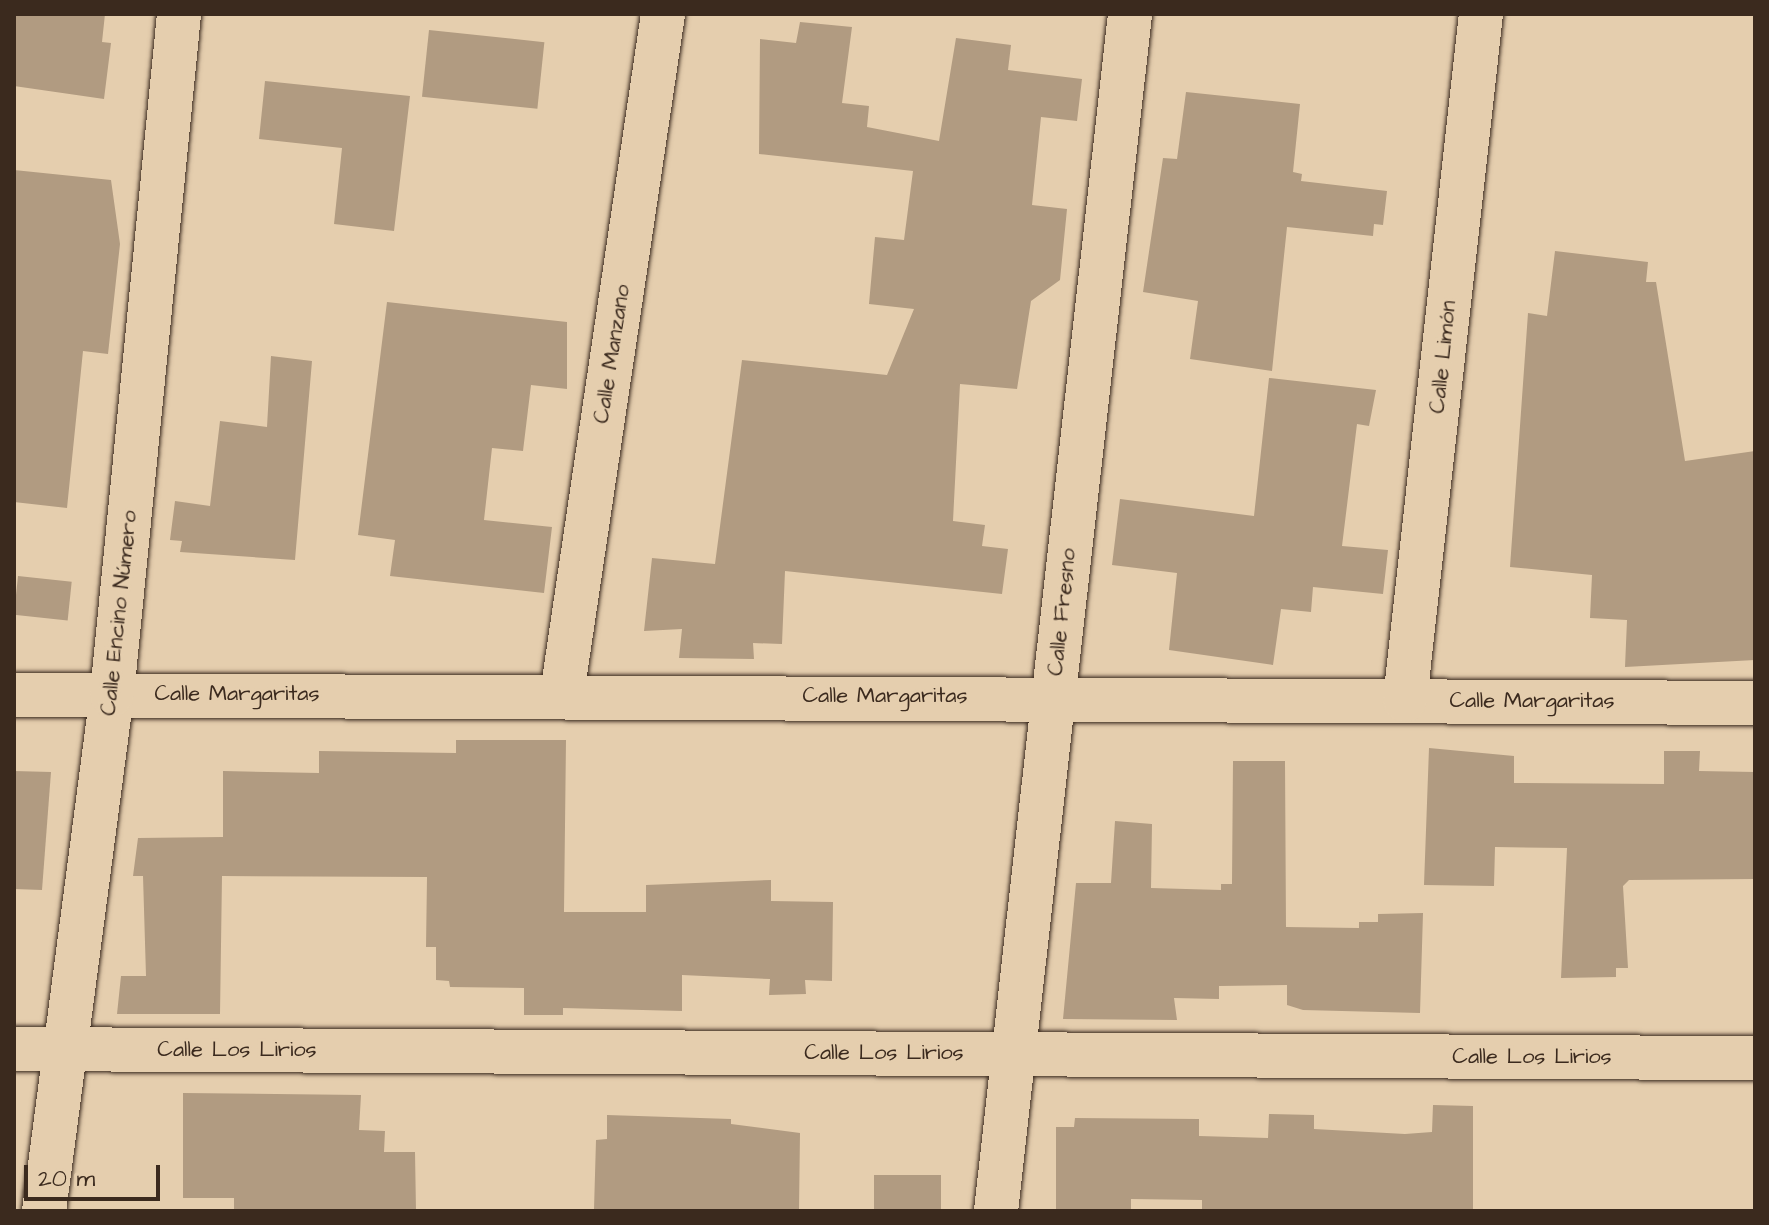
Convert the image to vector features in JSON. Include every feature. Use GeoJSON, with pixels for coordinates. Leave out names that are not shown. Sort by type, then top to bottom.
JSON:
{"type":"FeatureCollection","features":[{"type":"Feature","properties":{"kind":"street","name":"Calle Encino Número"},"geometry":{"type":"LineString","coordinates":[[44,1211],[62,1049],[112,694],[179,14]]}},
{"type":"Feature","properties":{"kind":"street","name":"Calle Manzano"},"geometry":{"type":"LineString","coordinates":[[562,694],[663,14]]}},
{"type":"Feature","properties":{"kind":"street","name":"Calle Fresno"},"geometry":{"type":"LineString","coordinates":[[996,1211],[1130,14]]}},
{"type":"Feature","properties":{"kind":"street","name":"Calle Limón"},"geometry":{"type":"LineString","coordinates":[[1405,700],[1481,14]]}},
{"type":"Feature","properties":{"kind":"street","name":"Calle Margaritas"},"geometry":{"type":"LineString","coordinates":[[14,695],[562,694],[1755,703]]}},
{"type":"Feature","properties":{"kind":"street","name":"Calle Los Lirios"},"geometry":{"type":"LineString","coordinates":[[14,1049],[1755,1058]]}},
{"type":"Feature","properties":{"kind":"building"},"geometry":{"type":"Polygon","coordinates":[[[14,14],[105,14],[102,42],[111,43],[104,99],[14,86],[14,14]]]}},
{"type":"Feature","properties":{"kind":"building"},"geometry":{"type":"Polygon","coordinates":[[[800,22],[852,27],[842,103],[869,106],[867,127],[939,141],[956,38],[1011,45],[1008,70],[1082,79],[1077,121],[1041,117],[1032,205],[1067,209],[1060,280],[1031,301],[1017,389],[960,384],[953,521],[985,525],[982,546],[1008,549],[1002,594],[785,571],[782,644],[753,643],[754,659],[679,658],[682,629],[644,631],[652,558],[715,564],[742,360],[887,375],[914,309],[869,304],[875,237],[904,240],[913,171],[759,154],[760,39],[796,43],[800,22]]]}},
{"type":"Feature","properties":{"kind":"building"},"geometry":{"type":"Polygon","coordinates":[[[429,30],[544,42],[537,109],[422,97],[429,30]]]}},
{"type":"Feature","properties":{"kind":"building"},"geometry":{"type":"Polygon","coordinates":[[[265,81],[410,96],[394,231],[334,224],[342,148],[259,139],[265,81]]]}},
{"type":"Feature","properties":{"kind":"building"},"geometry":{"type":"Polygon","coordinates":[[[1186,92],[1300,104],[1293,172],[1302,174],[1301,181],[1387,191],[1383,225],[1374,224],[1373,236],[1287,227],[1272,371],[1190,359],[1198,301],[1143,292],[1163,158],[1177,159],[1186,92]]]}},
{"type":"Feature","properties":{"kind":"building"},"geometry":{"type":"Polygon","coordinates":[[[14,170],[111,180],[120,244],[108,354],[83,351],[67,508],[14,502],[14,170]]]}},
{"type":"Feature","properties":{"kind":"building"},"geometry":{"type":"Polygon","coordinates":[[[1555,251],[1648,262],[1646,282],[1656,282],[1685,461],[1755,451],[1755,660],[1625,667],[1627,620],[1590,618],[1592,575],[1510,567],[1528,313],[1547,316],[1555,251]]]}},
{"type":"Feature","properties":{"kind":"building"},"geometry":{"type":"Polygon","coordinates":[[[387,302],[567,322],[567,389],[531,385],[523,451],[492,448],[484,520],[552,527],[544,593],[390,576],[395,540],[358,535],[387,302]]]}},
{"type":"Feature","properties":{"kind":"building"},"geometry":{"type":"Polygon","coordinates":[[[271,356],[312,361],[295,560],[180,552],[182,541],[170,540],[175,501],[210,506],[220,421],[267,427],[271,356]]]}},
{"type":"Feature","properties":{"kind":"building"},"geometry":{"type":"Polygon","coordinates":[[[1269,378],[1376,390],[1369,426],[1357,424],[1342,546],[1388,550],[1383,594],[1313,587],[1311,612],[1281,609],[1273,665],[1169,650],[1177,573],[1112,565],[1120,499],[1254,516],[1269,378]]]}},
{"type":"Feature","properties":{"kind":"building"},"geometry":{"type":"Polygon","coordinates":[[[18,576],[72,582],[68,620],[14,615],[18,576]]]}},
{"type":"Feature","properties":{"kind":"building"},"geometry":{"type":"Polygon","coordinates":[[[456,740],[566,740],[564,912],[646,912],[646,885],[771,880],[771,901],[833,902],[832,981],[805,980],[806,994],[769,995],[770,979],[682,975],[682,1011],[563,1008],[563,1015],[524,1015],[524,988],[450,987],[449,981],[436,980],[436,947],[426,947],[427,877],[222,876],[220,1014],[117,1014],[121,976],[146,976],[143,876],[133,876],[138,838],[223,837],[223,771],[319,773],[319,751],[456,753],[456,740]]]}},
{"type":"Feature","properties":{"kind":"building"},"geometry":{"type":"Polygon","coordinates":[[[1429,748],[1514,756],[1514,783],[1664,784],[1664,751],[1700,751],[1699,771],[1755,772],[1755,879],[1629,880],[1623,886],[1628,968],[1616,968],[1616,977],[1561,978],[1567,848],[1495,847],[1494,886],[1424,885],[1429,748]]]}},
{"type":"Feature","properties":{"kind":"building"},"geometry":{"type":"Polygon","coordinates":[[[1233,761],[1285,761],[1286,927],[1359,928],[1359,922],[1378,922],[1378,914],[1423,913],[1420,1013],[1303,1010],[1287,1005],[1287,985],[1219,986],[1219,999],[1174,998],[1177,1020],[1063,1019],[1076,883],[1111,883],[1115,821],[1152,824],[1151,888],[1221,890],[1221,884],[1232,884],[1233,761]]]}},
{"type":"Feature","properties":{"kind":"building"},"geometry":{"type":"Polygon","coordinates":[[[14,771],[51,772],[42,890],[14,889],[14,771]]]}},
{"type":"Feature","properties":{"kind":"building"},"geometry":{"type":"Polygon","coordinates":[[[183,1093],[361,1095],[359,1130],[385,1131],[384,1152],[415,1152],[416,1211],[234,1211],[234,1198],[183,1198],[183,1093]]]}},
{"type":"Feature","properties":{"kind":"building"},"geometry":{"type":"Polygon","coordinates":[[[1433,1105],[1473,1106],[1473,1211],[1202,1211],[1202,1200],[1131,1199],[1131,1211],[1056,1211],[1056,1127],[1074,1127],[1075,1118],[1199,1119],[1199,1136],[1268,1138],[1269,1114],[1314,1115],[1314,1129],[1405,1134],[1432,1132],[1433,1105]]]}},
{"type":"Feature","properties":{"kind":"building"},"geometry":{"type":"Polygon","coordinates":[[[607,1115],[731,1119],[731,1124],[800,1133],[799,1211],[594,1209],[596,1140],[607,1139],[607,1115]]]}},
{"type":"Feature","properties":{"kind":"building"},"geometry":{"type":"Polygon","coordinates":[[[874,1175],[941,1175],[941,1211],[874,1211],[874,1175]]]}}]}
